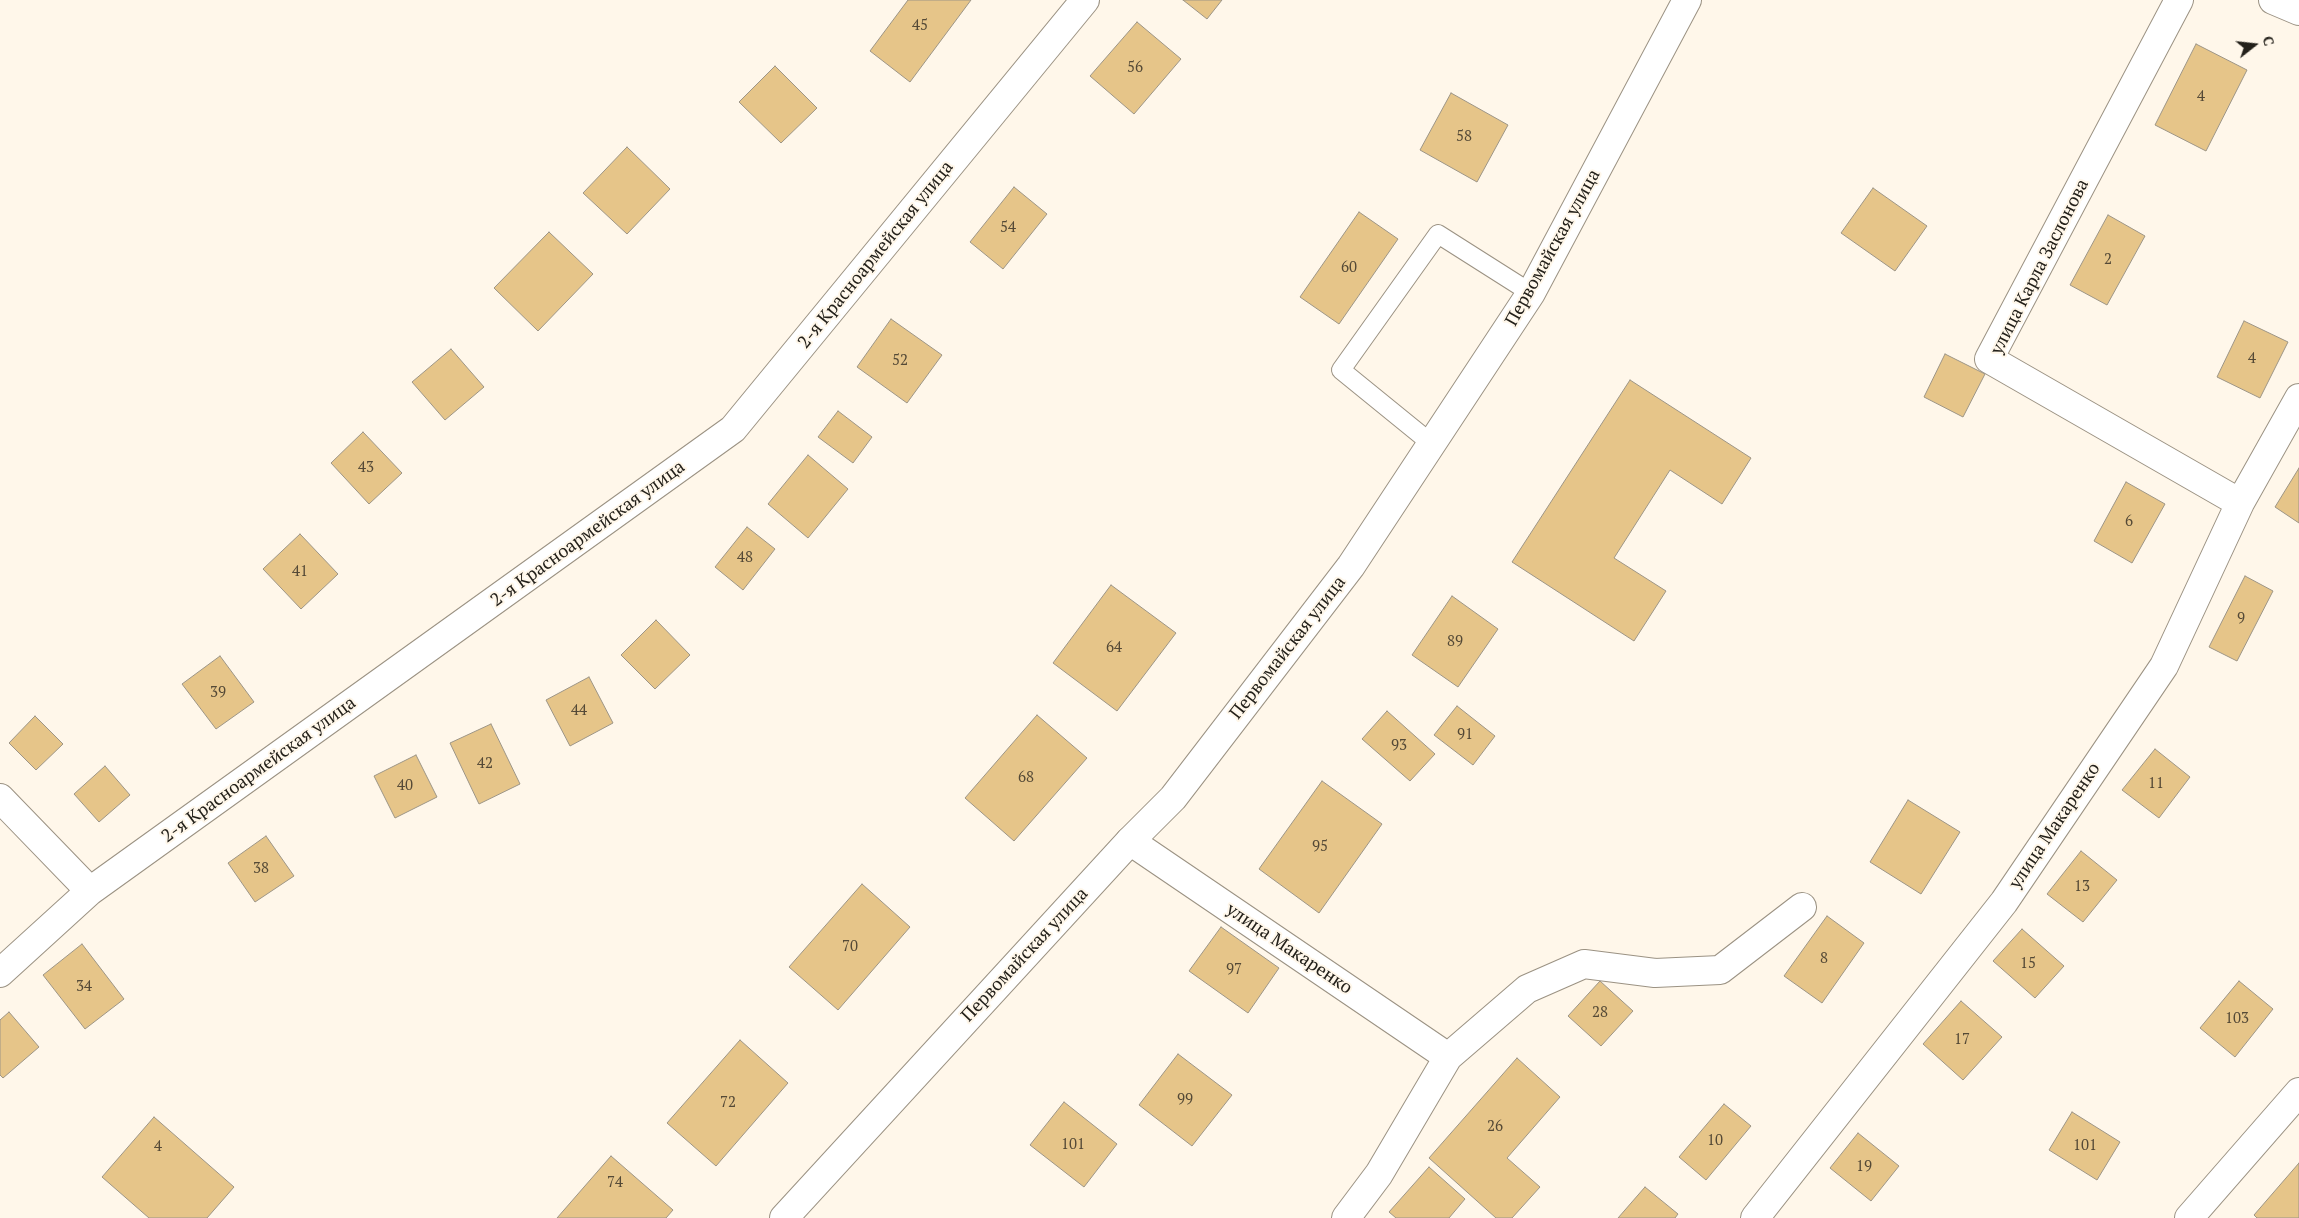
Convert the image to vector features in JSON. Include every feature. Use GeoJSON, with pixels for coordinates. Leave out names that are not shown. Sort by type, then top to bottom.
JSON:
{"type":"FeatureCollection","features":[{"type":"Feature","properties":{"kind":"street","name":"2-я Красноармейская улица"},"geometry":{"type":"LineString","coordinates":[[0,973],[90,891],[733,429],[1085,0]]}},
{"type":"Feature","properties":{"kind":"street","name":"Первомайская улица"},"geometry":{"type":"LineString","coordinates":[[784,1218],[1130,841],[1173,798],[1345,574],[1531,293],[1687,0]]}},
{"type":"Feature","properties":{"kind":"street","name":"улица Карла Заслонова"},"geometry":{"type":"LineString","coordinates":[[2180,0],[1989,359],[2240,503]]}},
{"type":"Feature","properties":{"kind":"street"},"geometry":{"type":"LineString","coordinates":[[2273,0],[2299,11]]}},
{"type":"Feature","properties":{"kind":"street","name":"улица Макаренко"},"geometry":{"type":"LineString","coordinates":[[1755,1218],[2009,894],[2164,666],[2240,503],[2299,398]]}},
{"type":"Feature","properties":{"kind":"street"},"geometry":{"type":"LineString","coordinates":[[0,798],[90,891]]}},
{"type":"Feature","properties":{"kind":"street","name":"улица Макаренко"},"geometry":{"type":"LineString","coordinates":[[1130,841],[1448,1057]]}},
{"type":"Feature","properties":{"kind":"street"},"geometry":{"type":"LineString","coordinates":[[1346,1218],[1379,1174],[1448,1057],[1527,989],[1584,964],[1655,973],[1720,970],[1802,907]]}},
{"type":"Feature","properties":{"kind":"street"},"geometry":{"type":"LineString","coordinates":[[2190,1218],[2299,1092]]}},
{"type":"Feature","properties":{"kind":"lane"},"geometry":{"type":"LineString","coordinates":[[1432,444],[1341,370],[1438,234],[1531,293]]}},
{"type":"Feature","properties":{"kind":"building"},"geometry":{"type":"Polygon","coordinates":[[[908,0],[971,0],[910,82],[870,51],[908,0]]]}},
{"type":"Feature","properties":{"kind":"building"},"geometry":{"type":"Polygon","coordinates":[[[1183,0],[1222,0],[1207,19],[1183,0]]]}},
{"type":"Feature","properties":{"kind":"building"},"geometry":{"type":"Polygon","coordinates":[[[1137,22],[1181,59],[1134,114],[1090,76],[1137,22]]]}},
{"type":"Feature","properties":{"kind":"building"},"geometry":{"type":"Polygon","coordinates":[[[2196,44],[2247,70],[2206,151],[2155,125],[2196,44]]]}},
{"type":"Feature","properties":{"kind":"building"},"geometry":{"type":"Polygon","coordinates":[[[775,66],[817,108],[781,143],[739,102],[775,66]]]}},
{"type":"Feature","properties":{"kind":"building"},"geometry":{"type":"Polygon","coordinates":[[[1451,93],[1508,125],[1477,182],[1420,150],[1451,93]]]}},
{"type":"Feature","properties":{"kind":"building"},"geometry":{"type":"Polygon","coordinates":[[[627,147],[670,189],[627,234],[583,193],[627,147]]]}},
{"type":"Feature","properties":{"kind":"building"},"geometry":{"type":"Polygon","coordinates":[[[1014,187],[1047,214],[1003,269],[970,242],[1014,187]]]}},
{"type":"Feature","properties":{"kind":"building"},"geometry":{"type":"Polygon","coordinates":[[[1873,188],[1927,226],[1895,271],[1841,233],[1873,188]]]}},
{"type":"Feature","properties":{"kind":"building"},"geometry":{"type":"Polygon","coordinates":[[[1359,212],[1398,239],[1339,324],[1300,297],[1359,212]]]}},
{"type":"Feature","properties":{"kind":"building"},"geometry":{"type":"Polygon","coordinates":[[[2108,215],[2145,236],[2107,305],[2070,285],[2108,215]]]}},
{"type":"Feature","properties":{"kind":"building"},"geometry":{"type":"Polygon","coordinates":[[[549,232],[593,274],[538,331],[494,288],[549,232]]]}},
{"type":"Feature","properties":{"kind":"building"},"geometry":{"type":"Polygon","coordinates":[[[891,319],[942,355],[907,403],[857,367],[891,319]]]}},
{"type":"Feature","properties":{"kind":"building"},"geometry":{"type":"Polygon","coordinates":[[[2244,321],[2288,342],[2260,398],[2217,377],[2244,321]]]}},
{"type":"Feature","properties":{"kind":"building"},"geometry":{"type":"Polygon","coordinates":[[[451,349],[484,387],[445,420],[412,382],[451,349]]]}},
{"type":"Feature","properties":{"kind":"building"},"geometry":{"type":"Polygon","coordinates":[[[1945,354],[1985,374],[1963,417],[1924,397],[1945,354]]]}},
{"type":"Feature","properties":{"kind":"building"},"geometry":{"type":"Polygon","coordinates":[[[1630,380],[1751,458],[1722,504],[1670,470],[1614,558],[1666,591],[1634,641],[1512,562],[1630,380]]]}},
{"type":"Feature","properties":{"kind":"building"},"geometry":{"type":"Polygon","coordinates":[[[838,411],[872,437],[853,463],[818,437],[838,411]]]}},
{"type":"Feature","properties":{"kind":"building"},"geometry":{"type":"Polygon","coordinates":[[[363,432],[402,473],[369,504],[331,463],[363,432]]]}},
{"type":"Feature","properties":{"kind":"building"},"geometry":{"type":"Polygon","coordinates":[[[808,455],[848,489],[808,538],[768,504],[808,455]]]}},
{"type":"Feature","properties":{"kind":"building"},"geometry":{"type":"Polygon","coordinates":[[[2299,468],[2299,523],[2275,507],[2299,468]]]}},
{"type":"Feature","properties":{"kind":"building"},"geometry":{"type":"Polygon","coordinates":[[[2126,482],[2165,504],[2132,563],[2094,541],[2126,482]]]}},
{"type":"Feature","properties":{"kind":"building"},"geometry":{"type":"Polygon","coordinates":[[[747,527],[775,549],[743,590],[715,567],[747,527]]]}},
{"type":"Feature","properties":{"kind":"building"},"geometry":{"type":"Polygon","coordinates":[[[300,534],[338,574],[301,609],[263,569],[300,534]]]}},
{"type":"Feature","properties":{"kind":"building"},"geometry":{"type":"Polygon","coordinates":[[[2245,576],[2273,591],[2237,661],[2209,647],[2245,576]]]}},
{"type":"Feature","properties":{"kind":"building"},"geometry":{"type":"Polygon","coordinates":[[[1111,585],[1176,633],[1117,711],[1053,663],[1111,585]]]}},
{"type":"Feature","properties":{"kind":"building"},"geometry":{"type":"Polygon","coordinates":[[[1452,596],[1498,629],[1458,687],[1412,655],[1452,596]]]}},
{"type":"Feature","properties":{"kind":"building"},"geometry":{"type":"Polygon","coordinates":[[[656,620],[690,655],[655,689],[621,655],[656,620]]]}},
{"type":"Feature","properties":{"kind":"building"},"geometry":{"type":"Polygon","coordinates":[[[220,656],[254,702],[216,729],[182,684],[220,656]]]}},
{"type":"Feature","properties":{"kind":"building"},"geometry":{"type":"Polygon","coordinates":[[[589,677],[613,723],[570,746],[546,700],[589,677]]]}},
{"type":"Feature","properties":{"kind":"building"},"geometry":{"type":"Polygon","coordinates":[[[1457,706],[1495,736],[1473,765],[1434,735],[1457,706]]]}},
{"type":"Feature","properties":{"kind":"building"},"geometry":{"type":"Polygon","coordinates":[[[1387,711],[1435,754],[1410,781],[1362,739],[1387,711]]]}},
{"type":"Feature","properties":{"kind":"building"},"geometry":{"type":"Polygon","coordinates":[[[1037,715],[1087,758],[1014,841],[965,798],[1037,715]]]}},
{"type":"Feature","properties":{"kind":"building"},"geometry":{"type":"Polygon","coordinates":[[[35,716],[63,744],[36,770],[9,743],[35,716]]]}},
{"type":"Feature","properties":{"kind":"building"},"geometry":{"type":"Polygon","coordinates":[[[491,724],[520,784],[479,804],[450,743],[491,724]]]}},
{"type":"Feature","properties":{"kind":"building"},"geometry":{"type":"Polygon","coordinates":[[[2155,749],[2190,777],[2159,818],[2122,790],[2155,749]]]}},
{"type":"Feature","properties":{"kind":"building"},"geometry":{"type":"Polygon","coordinates":[[[416,755],[437,797],[395,818],[374,776],[416,755]]]}},
{"type":"Feature","properties":{"kind":"building"},"geometry":{"type":"Polygon","coordinates":[[[105,766],[130,795],[99,822],[74,794],[105,766]]]}},
{"type":"Feature","properties":{"kind":"building"},"geometry":{"type":"Polygon","coordinates":[[[1322,781],[1382,824],[1319,913],[1259,869],[1322,781]]]}},
{"type":"Feature","properties":{"kind":"building"},"geometry":{"type":"Polygon","coordinates":[[[1908,800],[1960,832],[1921,894],[1870,862],[1908,800]]]}},
{"type":"Feature","properties":{"kind":"building"},"geometry":{"type":"Polygon","coordinates":[[[266,836],[294,876],[255,902],[228,863],[266,836]]]}},
{"type":"Feature","properties":{"kind":"building"},"geometry":{"type":"Polygon","coordinates":[[[2081,851],[2117,880],[2083,922],[2047,894],[2081,851]]]}},
{"type":"Feature","properties":{"kind":"building"},"geometry":{"type":"Polygon","coordinates":[[[862,884],[910,927],[838,1010],[789,967],[862,884]]]}},
{"type":"Feature","properties":{"kind":"building"},"geometry":{"type":"Polygon","coordinates":[[[1827,916],[1864,943],[1822,1003],[1784,976],[1827,916]]]}},
{"type":"Feature","properties":{"kind":"building"},"geometry":{"type":"Polygon","coordinates":[[[1221,927],[1279,968],[1248,1013],[1189,971],[1221,927]]]}},
{"type":"Feature","properties":{"kind":"building"},"geometry":{"type":"Polygon","coordinates":[[[2022,929],[2064,966],[2035,998],[1993,961],[2022,929]]]}},
{"type":"Feature","properties":{"kind":"building"},"geometry":{"type":"Polygon","coordinates":[[[82,944],[124,999],[85,1029],[43,975],[82,944]]]}},
{"type":"Feature","properties":{"kind":"building"},"geometry":{"type":"Polygon","coordinates":[[[1600,981],[1633,1011],[1601,1046],[1568,1016],[1600,981]]]}},
{"type":"Feature","properties":{"kind":"building"},"geometry":{"type":"Polygon","coordinates":[[[2239,981],[2273,1009],[2235,1057],[2200,1028],[2239,981]]]}},
{"type":"Feature","properties":{"kind":"building"},"geometry":{"type":"Polygon","coordinates":[[[1961,1001],[2002,1037],[1963,1080],[1923,1044],[1961,1001]]]}},
{"type":"Feature","properties":{"kind":"building"},"geometry":{"type":"Polygon","coordinates":[[[9,1012],[39,1047],[3,1078],[0,1075],[0,1020],[9,1012]]]}},
{"type":"Feature","properties":{"kind":"building"},"geometry":{"type":"Polygon","coordinates":[[[740,1040],[788,1083],[716,1166],[667,1123],[740,1040]]]}},
{"type":"Feature","properties":{"kind":"building"},"geometry":{"type":"Polygon","coordinates":[[[1178,1054],[1232,1095],[1192,1146],[1139,1105],[1178,1054]]]}},
{"type":"Feature","properties":{"kind":"building"},"geometry":{"type":"Polygon","coordinates":[[[1517,1058],[1560,1097],[1507,1158],[1540,1187],[1512,1218],[1496,1218],[1429,1158],[1517,1058]]]}},
{"type":"Feature","properties":{"kind":"building"},"geometry":{"type":"Polygon","coordinates":[[[1064,1102],[1117,1144],[1084,1187],[1030,1145],[1064,1102]]]}},
{"type":"Feature","properties":{"kind":"building"},"geometry":{"type":"Polygon","coordinates":[[[1724,1104],[1751,1126],[1706,1180],[1679,1157],[1724,1104]]]}},
{"type":"Feature","properties":{"kind":"building"},"geometry":{"type":"Polygon","coordinates":[[[2072,1112],[2120,1142],[2097,1180],[2049,1150],[2072,1112]]]}},
{"type":"Feature","properties":{"kind":"building"},"geometry":{"type":"Polygon","coordinates":[[[154,1117],[234,1187],[207,1218],[149,1218],[102,1177],[154,1117]]]}},
{"type":"Feature","properties":{"kind":"building"},"geometry":{"type":"Polygon","coordinates":[[[1858,1133],[1899,1166],[1871,1201],[1830,1168],[1858,1133]]]}},
{"type":"Feature","properties":{"kind":"building"},"geometry":{"type":"Polygon","coordinates":[[[611,1156],[673,1210],[666,1218],[557,1218],[611,1156]]]}},
{"type":"Feature","properties":{"kind":"building"},"geometry":{"type":"Polygon","coordinates":[[[2299,1163],[2299,1218],[2257,1218],[2254,1215],[2299,1163]]]}},
{"type":"Feature","properties":{"kind":"building"},"geometry":{"type":"Polygon","coordinates":[[[1429,1167],[1465,1199],[1449,1218],[1396,1218],[1389,1212],[1429,1167]]]}},
{"type":"Feature","properties":{"kind":"building"},"geometry":{"type":"Polygon","coordinates":[[[1645,1187],[1678,1214],[1675,1218],[1618,1218],[1645,1187]]]}}]}
